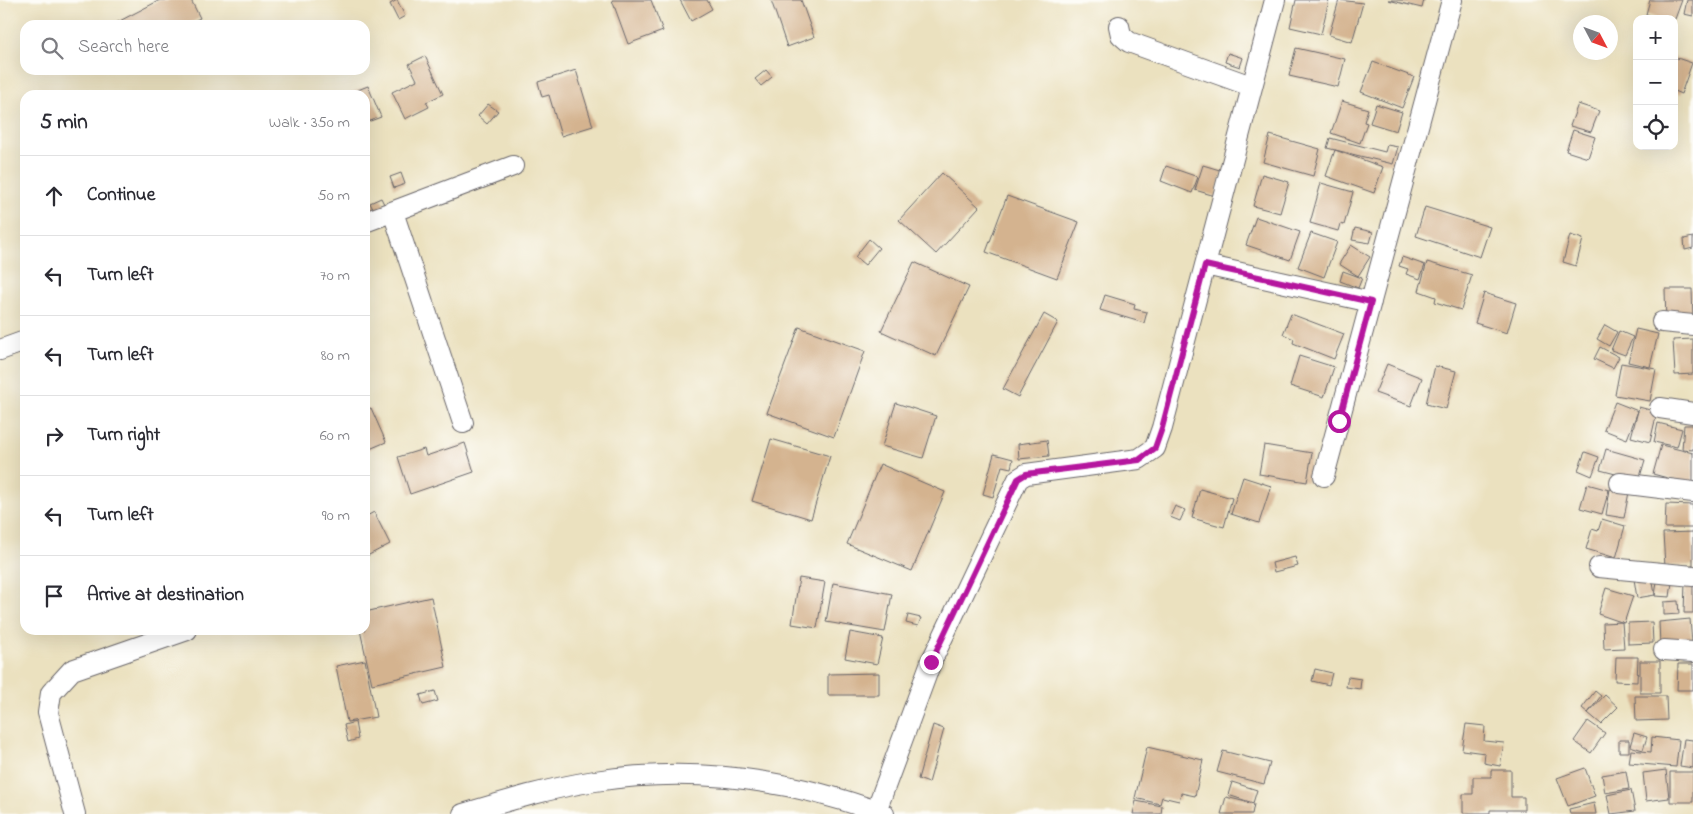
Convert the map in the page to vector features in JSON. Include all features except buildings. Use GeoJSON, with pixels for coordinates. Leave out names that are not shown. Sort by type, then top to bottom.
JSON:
{"type":"FeatureCollection","features":[{"type":"Feature","properties":{"kind":"street"},"geometry":{"type":"LineString","coordinates":[[462,814],[536,793],[595,781],[676,774],[726,776],[794,787],[880,812],[931,662],[1018,479],[1026,474],[1139,460],[1155,448],[1165,419],[1275,0]]}},
{"type":"Feature","properties":{"kind":"street"},"geometry":{"type":"LineString","coordinates":[[1324,476],[1452,0]]}},
{"type":"Feature","properties":{"kind":"street"},"geometry":{"type":"LineString","coordinates":[[1119,26],[1121,36],[1129,42],[1251,86]]}},
{"type":"Feature","properties":{"kind":"street"},"geometry":{"type":"LineString","coordinates":[[370,220],[513,166]]}},
{"type":"Feature","properties":{"kind":"street"},"geometry":{"type":"LineString","coordinates":[[393,212],[462,422]]}},
{"type":"Feature","properties":{"kind":"street"},"geometry":{"type":"LineString","coordinates":[[1205,265],[1371,302]]}},
{"type":"Feature","properties":{"kind":"street"},"geometry":{"type":"LineString","coordinates":[[1662,322],[1693,325]]}},
{"type":"Feature","properties":{"kind":"street"},"geometry":{"type":"LineString","coordinates":[[0,350],[20,343]]}},
{"type":"Feature","properties":{"kind":"street"},"geometry":{"type":"LineString","coordinates":[[1660,408],[1693,413]]}},
{"type":"Feature","properties":{"kind":"street"},"geometry":{"type":"LineString","coordinates":[[1620,483],[1693,492]]}},
{"type":"Feature","properties":{"kind":"street"},"geometry":{"type":"LineString","coordinates":[[1599,567],[1693,576]]}},
{"type":"Feature","properties":{"kind":"street"},"geometry":{"type":"LineString","coordinates":[[75,814],[48,713],[51,693],[72,670],[171,635]]}},
{"type":"Feature","properties":{"kind":"street"},"geometry":{"type":"LineString","coordinates":[[1664,650],[1693,652]]}},
{"type":"Feature","properties":{"kind":"route"},"geometry":{"type":"LineString","coordinates":[[931,662],[1012,487],[1018,479],[1026,474],[1139,460],[1155,448],[1205,265],[1371,302],[1339,421]]}}]}
